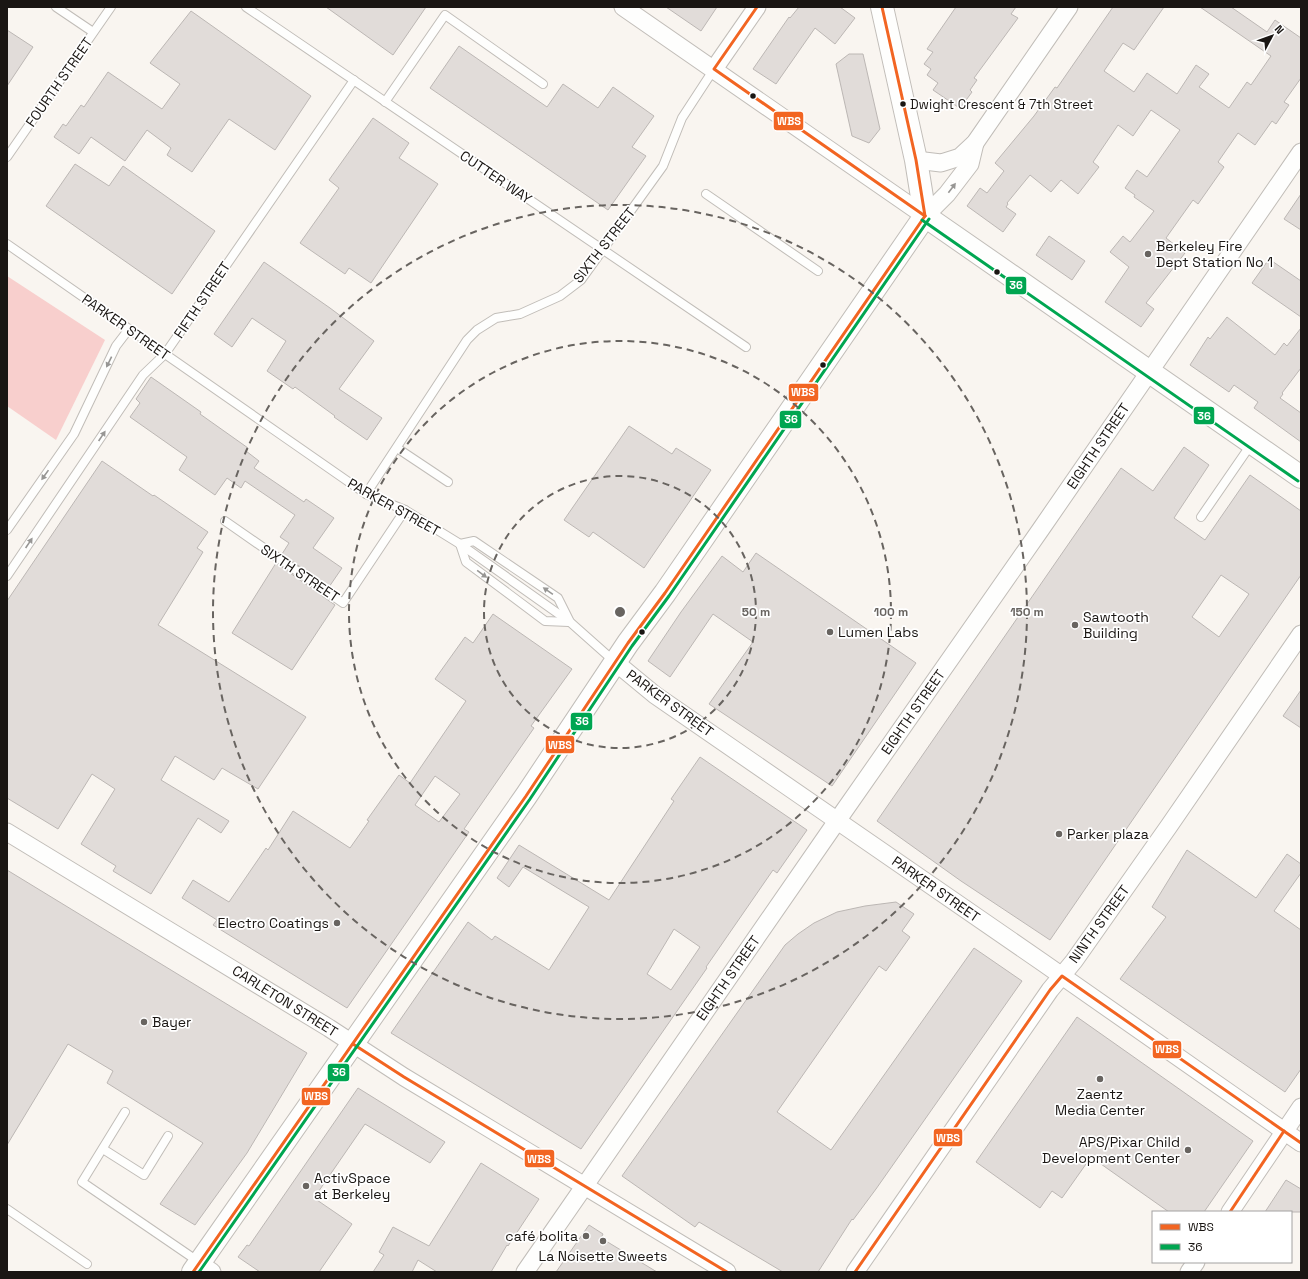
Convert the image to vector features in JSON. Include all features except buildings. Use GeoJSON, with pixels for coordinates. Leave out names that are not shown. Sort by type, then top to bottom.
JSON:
{"type":"FeatureCollection","features":[{"type":"Feature","properties":{"kind":"street"},"geometry":{"type":"LineString","coordinates":[[623,7],[1301,477]]}},
{"type":"Feature","properties":{"kind":"street","name":"SIXTH STREET"},"geometry":{"type":"LineString","coordinates":[[714,69],[757,7]]}},
{"type":"Feature","properties":{"kind":"street"},"geometry":{"type":"LineString","coordinates":[[882,7],[916,160],[925,216]]}},
{"type":"Feature","properties":{"kind":"street"},"geometry":{"type":"LineString","coordinates":[[916,160],[941,163],[960,157],[975,143],[1069,7]]}},
{"type":"Feature","properties":{"kind":"street"},"geometry":{"type":"LineString","coordinates":[[202,1269],[353,1044],[526,796],[616,662],[925,216],[947,194],[970,164],[975,143]]}},
{"type":"Feature","properties":{"kind":"street","name":"EIGHTH STREET"},"geometry":{"type":"LineString","coordinates":[[525,1272],[1301,152]]}},
{"type":"Feature","properties":{"kind":"street","name":"NINTH STREET"},"geometry":{"type":"LineString","coordinates":[[855,1272],[1045,996],[1074,961],[1301,634]]}},
{"type":"Feature","properties":{"kind":"street","name":"PARKER STREET"},"geometry":{"type":"LineString","coordinates":[[616,662],[655,695],[1301,1143]]}},
{"type":"Feature","properties":{"kind":"street","name":"CARLETON STREET"},"geometry":{"type":"LineString","coordinates":[[7,832],[227,965],[404,1077],[727,1272]]}},
{"type":"Feature","properties":{"kind":"street"},"geometry":{"type":"LineString","coordinates":[[1231,1211],[1301,1107]]}},
{"type":"Feature","properties":{"kind":"street"},"geometry":{"type":"LineString","coordinates":[[1190,1272],[1195,1263]]}},
{"type":"Feature","properties":{"kind":"lane"},"geometry":{"type":"LineString","coordinates":[[56,7],[93,32]]}},
{"type":"Feature","properties":{"kind":"lane","name":"FOURTH STREET"},"geometry":{"type":"LineString","coordinates":[[7,157],[111,7]]}},
{"type":"Feature","properties":{"kind":"lane","name":"CUTTER WAY"},"geometry":{"type":"LineString","coordinates":[[246,7],[746,347]]}},
{"type":"Feature","properties":{"kind":"lane"},"geometry":{"type":"LineString","coordinates":[[385,102],[445,16],[543,84]]}},
{"type":"Feature","properties":{"kind":"lane","name":"SIXTH STREET"},"geometry":{"type":"LineString","coordinates":[[366,494],[467,340],[477,330],[496,318],[520,314],[560,296],[581,280],[663,166],[682,118],[714,69]]}},
{"type":"Feature","properties":{"kind":"lane","name":"FIFTH STREET"},"geometry":{"type":"LineString","coordinates":[[7,576],[143,375],[165,354],[354,80]]}},
{"type":"Feature","properties":{"kind":"lane"},"geometry":{"type":"LineString","coordinates":[[706,194],[818,271]]}},
{"type":"Feature","properties":{"kind":"lane","name":"PARKER STREET"},"geometry":{"type":"LineString","coordinates":[[7,244],[366,494],[405,510],[460,544],[474,541],[558,598],[570,622],[616,662]]}},
{"type":"Feature","properties":{"kind":"lane"},"geometry":{"type":"LineString","coordinates":[[7,530],[74,434],[116,346],[129,329]]}},
{"type":"Feature","properties":{"kind":"lane"},"geometry":{"type":"LineString","coordinates":[[1201,517],[1252,442]]}},
{"type":"Feature","properties":{"kind":"lane"},"geometry":{"type":"LineString","coordinates":[[397,448],[448,482]]}},
{"type":"Feature","properties":{"kind":"lane","name":"SIXTH STREET"},"geometry":{"type":"LineString","coordinates":[[225,521],[343,603],[405,510]]}},
{"type":"Feature","properties":{"kind":"lane"},"geometry":{"type":"LineString","coordinates":[[460,544],[466,562],[545,621],[570,622]]}},
{"type":"Feature","properties":{"kind":"lane"},"geometry":{"type":"LineString","coordinates":[[460,544],[570,622]]}},
{"type":"Feature","properties":{"kind":"lane"},"geometry":{"type":"LineString","coordinates":[[125,1112],[82,1182],[202,1269]]}},
{"type":"Feature","properties":{"kind":"lane"},"geometry":{"type":"LineString","coordinates":[[103,1149],[144,1175],[168,1136]]}},
{"type":"Feature","properties":{"kind":"lane"},"geometry":{"type":"LineString","coordinates":[[7,1210],[87,1264]]}},
{"type":"Feature","properties":{"kind":"shaded area"},"geometry":{"type":"Polygon","coordinates":[[[7,276],[105,340],[56,440],[7,406],[7,276]]]}},
{"type":"Feature","properties":{"kind":"transit line","name":"WBS"},"geometry":{"type":"LineString","coordinates":[[757,7],[714,69],[925,216]]}},
{"type":"Feature","properties":{"kind":"transit line","name":"WBS"},"geometry":{"type":"LineString","coordinates":[[882,7],[916,160],[925,216]]}},
{"type":"Feature","properties":{"kind":"transit line","name":"WBS"},"geometry":{"type":"LineString","coordinates":[[193,1272],[526,796],[628,643],[665,593],[925,216]]}},
{"type":"Feature","properties":{"kind":"transit line","name":"36"},"geometry":{"type":"LineString","coordinates":[[199,1272],[530,799],[632,646],[669,596],[929,219]]}},
{"type":"Feature","properties":{"kind":"transit line","name":"36"},"geometry":{"type":"LineString","coordinates":[[922,220],[1298,481]]}},
{"type":"Feature","properties":{"kind":"transit line","name":"WBS"},"geometry":{"type":"LineString","coordinates":[[855,1272],[1050,990],[1062,976],[1301,1143]]}},
{"type":"Feature","properties":{"kind":"transit line","name":"WBS"},"geometry":{"type":"LineString","coordinates":[[353,1044],[404,1077],[727,1272]]}},
{"type":"Feature","properties":{"kind":"transit line","name":"WBS"},"geometry":{"type":"LineString","coordinates":[[1231,1211],[1284,1131]]}},
{"type":"Feature","properties":{"kind":"place","name":"Dwight Crescent & 7th Street"},"geometry":{"type":"Point","coordinates":[903,104]}},
{"type":"Feature","properties":{"kind":"place","name":"Berkeley Fire Dept Station No 1"},"geometry":{"type":"Point","coordinates":[1148,254]}},
{"type":"Feature","properties":{"kind":"place","name":"Sawtooth Building"},"geometry":{"type":"Point","coordinates":[1075,625]}},
{"type":"Feature","properties":{"kind":"place","name":"Lumen Labs"},"geometry":{"type":"Point","coordinates":[830,632]}},
{"type":"Feature","properties":{"kind":"place","name":"Parker plaza"},"geometry":{"type":"Point","coordinates":[1059,834]}},
{"type":"Feature","properties":{"kind":"place","name":"Electro Coatings"},"geometry":{"type":"Point","coordinates":[337,923]}},
{"type":"Feature","properties":{"kind":"place","name":"Bayer"},"geometry":{"type":"Point","coordinates":[144,1022]}},
{"type":"Feature","properties":{"kind":"place","name":"Zaentz Media Center"},"geometry":{"type":"Point","coordinates":[1100,1079]}},
{"type":"Feature","properties":{"kind":"place","name":"APS/Pixar Child Development Center"},"geometry":{"type":"Point","coordinates":[1188,1150]}},
{"type":"Feature","properties":{"kind":"place","name":"ActivSpace at Berkeley"},"geometry":{"type":"Point","coordinates":[306,1186]}},
{"type":"Feature","properties":{"kind":"place","name":"café bolita"},"geometry":{"type":"Point","coordinates":[586,1236]}},
{"type":"Feature","properties":{"kind":"place","name":"La Noisette Sweets"},"geometry":{"type":"Point","coordinates":[603,1241]}}]}
